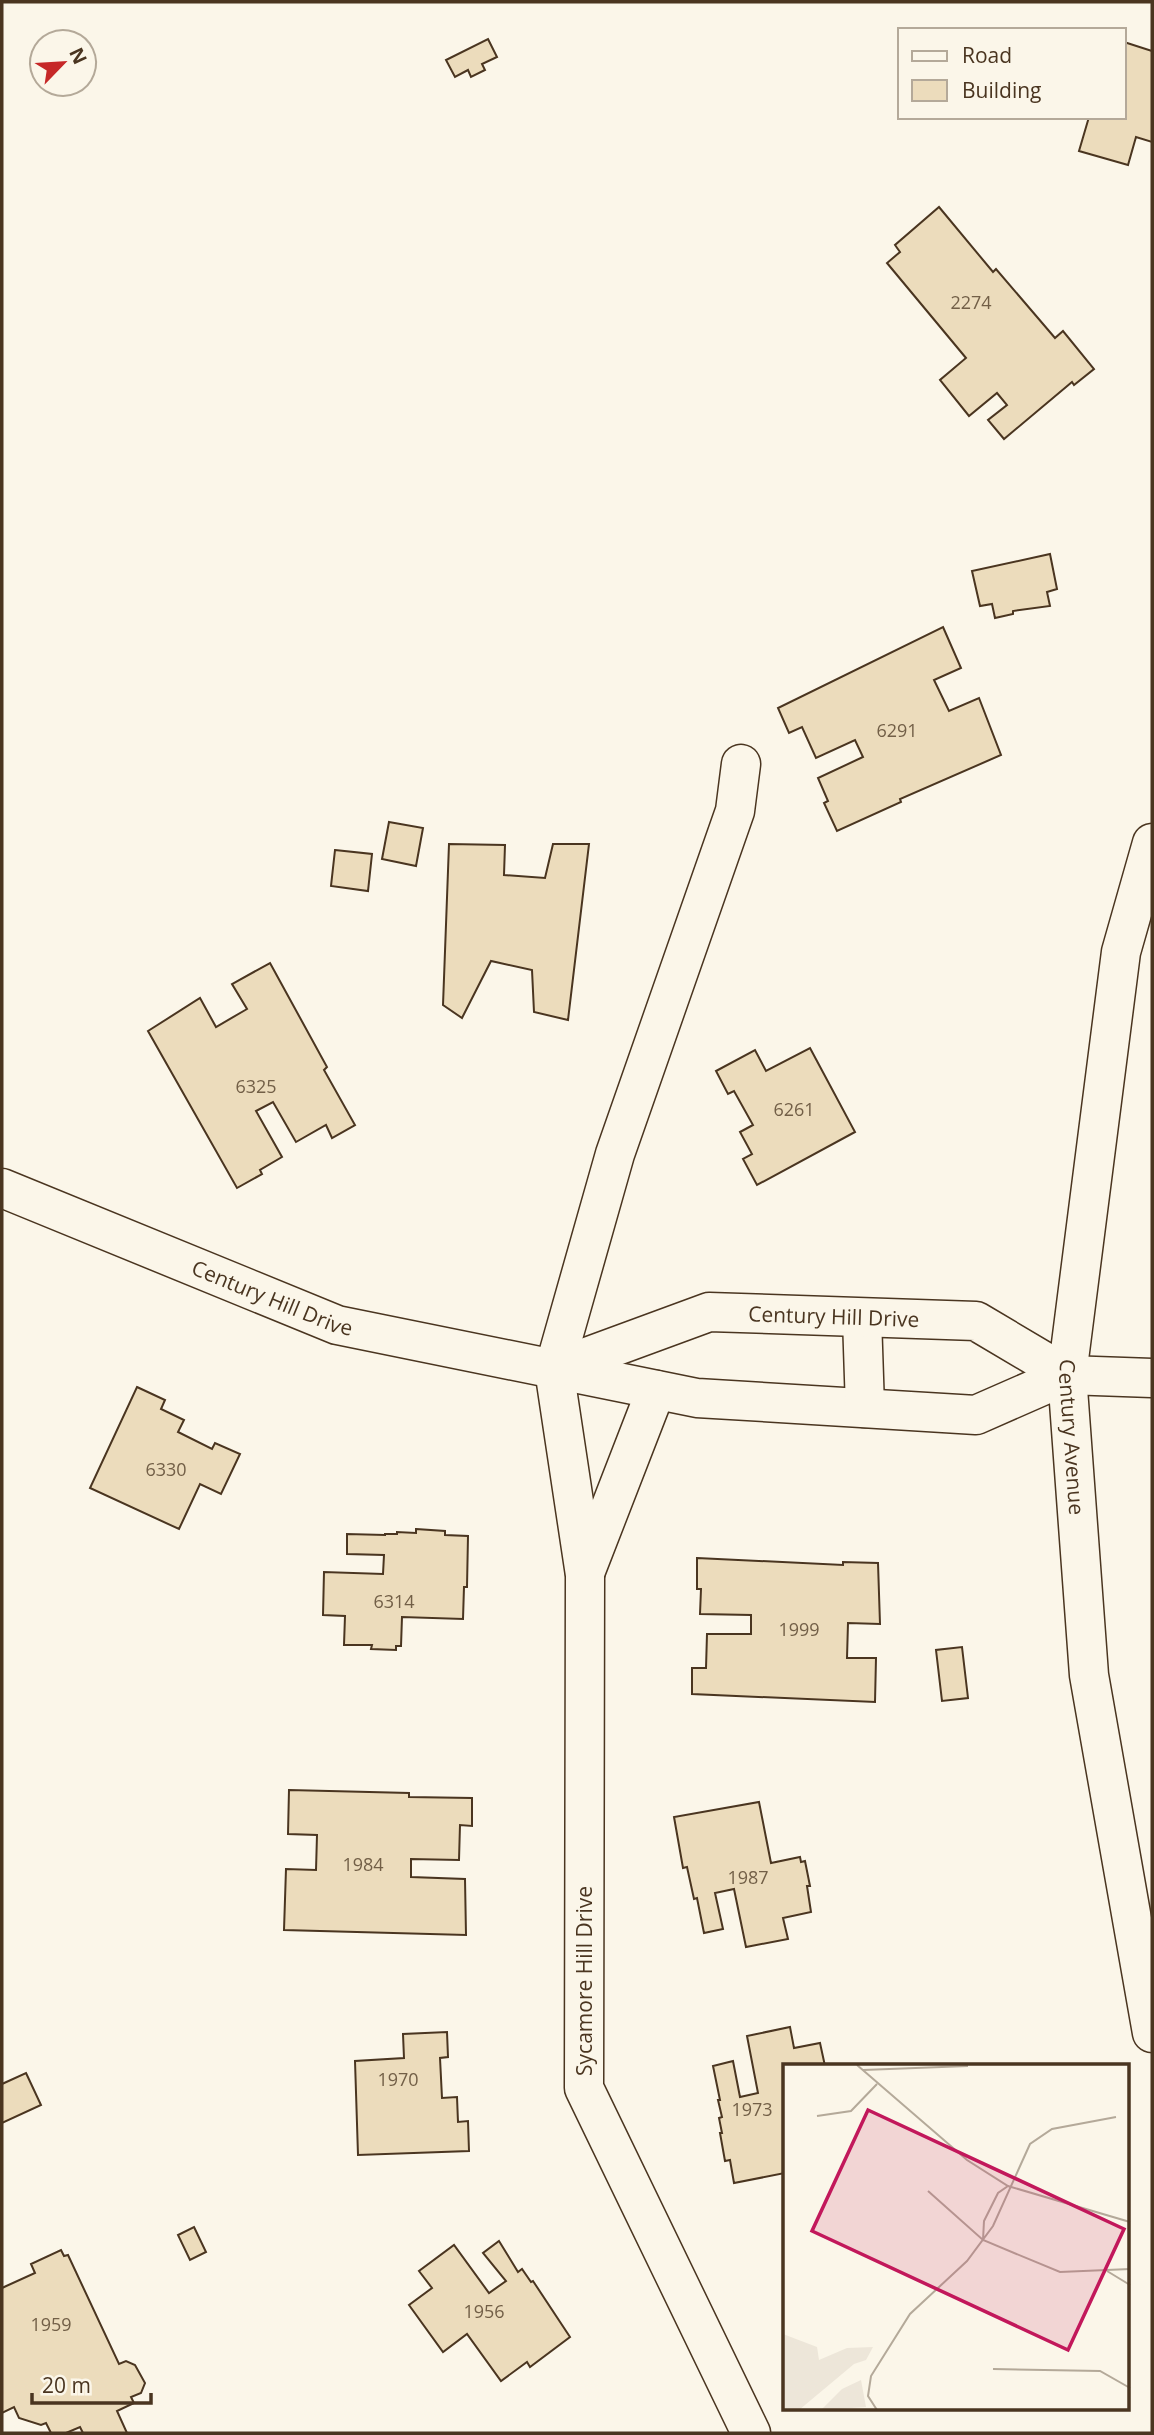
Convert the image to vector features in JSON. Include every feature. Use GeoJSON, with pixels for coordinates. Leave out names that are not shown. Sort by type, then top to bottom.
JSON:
{"type":"FeatureCollection","features":[{"type":"Feature","properties":{"kind":"street"},"geometry":{"type":"LineString","coordinates":[[585,1575],[554,1368],[615,1154],[735,811],[741,764]]}},
{"type":"Feature","properties":{"kind":"street","name":"Century Avenue"},"geometry":{"type":"LineString","coordinates":[[1152,843],[1121,952],[1067,1375],[1088,1675],[1152,2032]]}},
{"type":"Feature","properties":{"kind":"street","name":"Century Hill Drive"},"geometry":{"type":"LineString","coordinates":[[2,1188],[337,1325],[697,1398],[976,1415],[1067,1375],[1152,1378]]}},
{"type":"Feature","properties":{"kind":"street","name":"Century Hill Drive"},"geometry":{"type":"LineString","coordinates":[[554,1368],[709,1312],[976,1321],[1067,1375]]}},
{"type":"Feature","properties":{"kind":"street"},"geometry":{"type":"LineString","coordinates":[[862,1318],[865,1408]]}},
{"type":"Feature","properties":{"kind":"street"},"geometry":{"type":"LineString","coordinates":[[585,1575],[656,1390]]}},
{"type":"Feature","properties":{"kind":"street","name":"Sycamore Hill Drive"},"geometry":{"type":"LineString","coordinates":[[585,1575],[584,2088],[751,2433]]}},
{"type":"Feature","properties":{"kind":"building"},"geometry":{"type":"Polygon","coordinates":[[[488,39],[497,57],[482,64],[485,70],[471,77],[468,70],[455,77],[446,60],[488,39]]]}},
{"type":"Feature","properties":{"kind":"building"},"geometry":{"type":"Polygon","coordinates":[[[1126,43],[1152,51],[1152,142],[1136,137],[1128,165],[1079,151],[1088,119],[1126,119],[1126,43]]]}},
{"type":"Feature","properties":{"kind":"building"},"geometry":{"type":"Polygon","coordinates":[[[939,207],[993,272],[996,269],[1055,338],[1063,331],[1094,369],[1074,385],[1072,382],[1004,439],[988,420],[1007,405],[997,393],[969,416],[940,380],[966,358],[887,263],[900,252],[895,245],[939,207]]]}},
{"type":"Feature","properties":{"kind":"building"},"geometry":{"type":"Polygon","coordinates":[[[1050,554],[1057,589],[1047,592],[1050,606],[1013,611],[1013,614],[995,618],[992,604],[980,606],[972,571],[1050,554]]]}},
{"type":"Feature","properties":{"kind":"building"},"geometry":{"type":"Polygon","coordinates":[[[943,627],[961,668],[934,680],[949,711],[979,698],[1001,755],[900,799],[901,802],[837,831],[824,803],[828,801],[818,778],[863,757],[855,740],[816,758],[802,727],[789,733],[778,708],[943,627]]]}},
{"type":"Feature","properties":{"kind":"building"},"geometry":{"type":"Polygon","coordinates":[[[389,822],[423,828],[416,866],[382,859],[389,822]]]}},
{"type":"Feature","properties":{"kind":"building"},"geometry":{"type":"Polygon","coordinates":[[[449,844],[505,845],[504,875],[545,878],[553,844],[589,844],[568,1020],[534,1012],[532,970],[491,961],[462,1018],[443,1005],[449,844]]]}},
{"type":"Feature","properties":{"kind":"building"},"geometry":{"type":"Polygon","coordinates":[[[335,850],[372,854],[368,891],[331,886],[335,850]]]}},
{"type":"Feature","properties":{"kind":"building"},"geometry":{"type":"Polygon","coordinates":[[[270,963],[327,1067],[324,1070],[355,1125],[332,1138],[326,1125],[296,1142],[273,1102],[256,1111],[282,1157],[260,1170],[262,1174],[237,1188],[148,1031],[200,998],[216,1027],[247,1009],[232,984],[270,963]]]}},
{"type":"Feature","properties":{"kind":"building"},"geometry":{"type":"Polygon","coordinates":[[[810,1048],[855,1132],[757,1185],[743,1159],[752,1154],[740,1132],[753,1125],[734,1091],[728,1094],[716,1071],[755,1050],[766,1071],[810,1048]]]}},
{"type":"Feature","properties":{"kind":"building"},"geometry":{"type":"Polygon","coordinates":[[[137,1387],[165,1400],[161,1409],[184,1420],[178,1432],[212,1449],[215,1443],[240,1454],[221,1494],[200,1484],[179,1529],[90,1488],[137,1387]]]}},
{"type":"Feature","properties":{"kind":"building"},"geometry":{"type":"Polygon","coordinates":[[[416,1529],[468,1536],[463,1619],[402,1617],[401,1646],[396,1646],[396,1650],[371,1649],[372,1645],[344,1645],[345,1616],[323,1615],[324,1572],[383,1574],[384,1555],[347,1554],[347,1534],[416,1533],[416,1529]]]}},
{"type":"Feature","properties":{"kind":"building"},"geometry":{"type":"Polygon","coordinates":[[[697,1558],[843,1565],[843,1562],[878,1563],[880,1624],[848,1623],[847,1658],[876,1658],[875,1702],[692,1694],[692,1668],[706,1668],[707,1634],[751,1634],[751,1615],[700,1614],[701,1589],[697,1589],[697,1558]]]}},
{"type":"Feature","properties":{"kind":"building"},"geometry":{"type":"Polygon","coordinates":[[[962,1647],[968,1698],[942,1701],[936,1650],[962,1647]]]}},
{"type":"Feature","properties":{"kind":"building"},"geometry":{"type":"Polygon","coordinates":[[[289,1790],[409,1793],[409,1797],[472,1798],[472,1826],[460,1825],[459,1860],[411,1859],[411,1877],[465,1879],[466,1935],[284,1930],[286,1869],[316,1870],[317,1835],[288,1834],[289,1790]]]}},
{"type":"Feature","properties":{"kind":"building"},"geometry":{"type":"Polygon","coordinates":[[[759,1802],[771,1863],[800,1857],[801,1862],[805,1861],[811,1912],[783,1918],[788,1939],[746,1947],[734,1889],[715,1893],[723,1929],[704,1933],[687,1867],[683,1868],[674,1817],[759,1802]]]}},
{"type":"Feature","properties":{"kind":"building"},"geometry":{"type":"Polygon","coordinates":[[[790,2027],[794,2048],[820,2043],[825,2064],[783,2064],[783,2173],[734,2183],[730,2160],[725,2161],[720,2133],[720,2100],[713,2066],[733,2061],[740,2097],[758,2093],[747,2036],[790,2027]]]}},
{"type":"Feature","properties":{"kind":"building"},"geometry":{"type":"Polygon","coordinates":[[[447,2032],[448,2057],[440,2058],[442,2098],[457,2097],[458,2122],[468,2121],[469,2151],[358,2155],[355,2061],[404,2058],[403,2034],[447,2032]]]}},
{"type":"Feature","properties":{"kind":"building"},"geometry":{"type":"Polygon","coordinates":[[[26,2073],[41,2105],[2,2123],[2,2084],[26,2073]]]}},
{"type":"Feature","properties":{"kind":"building"},"geometry":{"type":"Polygon","coordinates":[[[194,2227],[206,2252],[190,2260],[178,2235],[194,2227]]]}},
{"type":"Feature","properties":{"kind":"building"},"geometry":{"type":"Polygon","coordinates":[[[499,2241],[518,2272],[522,2269],[531,2282],[533,2281],[570,2337],[530,2367],[527,2362],[501,2381],[467,2334],[443,2352],[409,2305],[432,2288],[419,2271],[454,2245],[489,2293],[506,2281],[483,2253],[499,2241]]]}},
{"type":"Feature","properties":{"kind":"building"},"geometry":{"type":"Polygon","coordinates":[[[61,2250],[64,2256],[68,2255],[119,2364],[126,2361],[135,2365],[145,2383],[141,2393],[131,2397],[134,2403],[117,2411],[127,2433],[83,2433],[80,2427],[66,2433],[51,2433],[46,2423],[41,2425],[19,2418],[14,2407],[2,2413],[2,2288],[35,2273],[31,2264],[61,2250]]]}}]}
